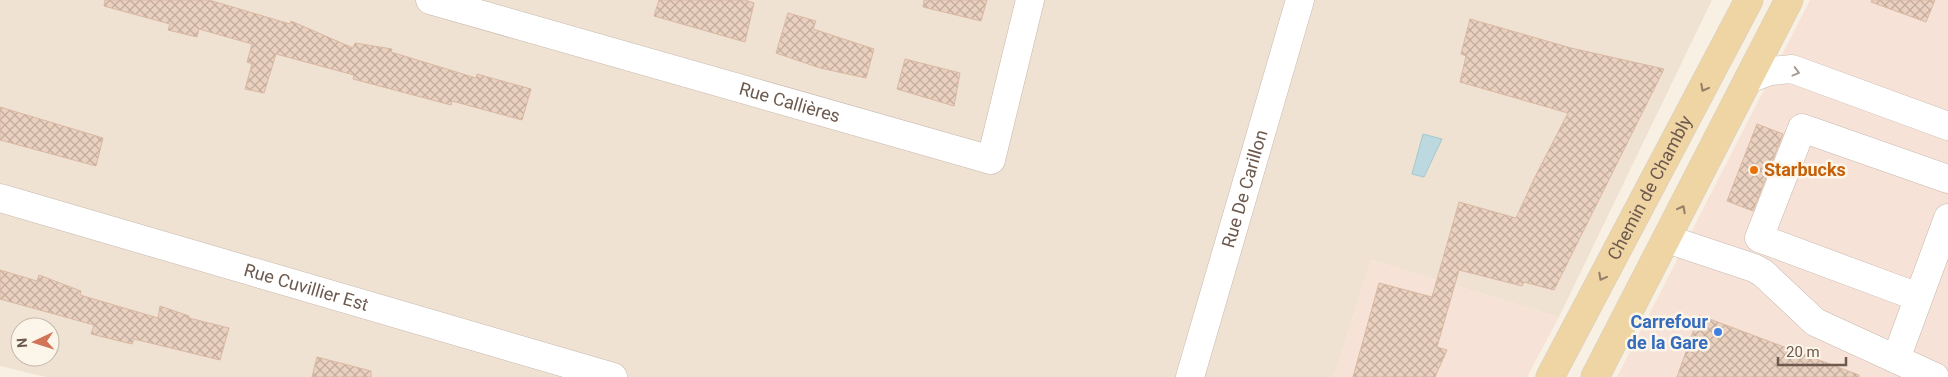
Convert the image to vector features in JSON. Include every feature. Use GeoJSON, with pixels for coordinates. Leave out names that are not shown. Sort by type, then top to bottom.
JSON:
{"type":"FeatureCollection","features":[{"type":"Feature","properties":{"kind":"main road","name":"Chemin de Chambly"},"geometry":{"type":"LineString","coordinates":[[1550,377],[1750,0]]}},
{"type":"Feature","properties":{"kind":"main road","name":"Chemin de Chambly"},"geometry":{"type":"LineString","coordinates":[[1595,377],[1790,0]]}},
{"type":"Feature","properties":{"kind":"street","name":"Rue Callières"},"geometry":{"type":"LineString","coordinates":[[430,0],[991,160],[1030,0]]}},
{"type":"Feature","properties":{"kind":"street","name":"Rue De Carillon"},"geometry":{"type":"LineString","coordinates":[[1190,377],[1300,0]]}},
{"type":"Feature","properties":{"kind":"street"},"geometry":{"type":"LineString","coordinates":[[1749,79],[1770,71],[1792,69],[1948,126]]}},
{"type":"Feature","properties":{"kind":"street"},"geometry":{"type":"LineString","coordinates":[[1918,297],[1759,238],[1802,128],[1948,179]]}},
{"type":"Feature","properties":{"kind":"street","name":"Rue Cuvillier Est"},"geometry":{"type":"LineString","coordinates":[[0,198],[532,367],[613,377]]}},
{"type":"Feature","properties":{"kind":"street"},"geometry":{"type":"LineString","coordinates":[[1896,360],[1948,218]]}},
{"type":"Feature","properties":{"kind":"street"},"geometry":{"type":"LineString","coordinates":[[1667,238],[1754,268],[1763,273],[1815,322],[1936,377]]}},
{"type":"Feature","properties":{"kind":"shaded area"},"geometry":{"type":"Polygon","coordinates":[[[0,0],[1712,0],[1559,317],[1371,260],[1334,377],[46,377],[0,366],[0,0]]]}},
{"type":"Feature","properties":{"kind":"shaded area"},"geometry":{"type":"Polygon","coordinates":[[[1810,0],[1948,0],[1948,377],[1617,377],[1810,0]]]}},
{"type":"Feature","properties":{"kind":"shaded area"},"geometry":{"type":"Polygon","coordinates":[[[1371,260],[1559,317],[1527,377],[1334,377],[1371,260]]]}},
{"type":"Feature","properties":{"kind":"water"},"geometry":{"type":"Polygon","coordinates":[[[1423,134],[1442,139],[1424,177],[1412,174],[1423,134]]]}},
{"type":"Feature","properties":{"kind":"building"},"geometry":{"type":"Polygon","coordinates":[[[105,0],[209,0],[290,24],[291,21],[353,48],[355,43],[392,49],[391,52],[476,78],[477,74],[531,89],[522,120],[452,101],[451,105],[353,79],[354,75],[276,54],[264,93],[245,89],[252,64],[247,62],[252,44],[199,29],[197,37],[168,30],[170,24],[104,6],[105,0]]]}},
{"type":"Feature","properties":{"kind":"building"},"geometry":{"type":"Polygon","coordinates":[[[659,0],[745,0],[754,3],[745,42],[654,16],[659,0]]]}},
{"type":"Feature","properties":{"kind":"building"},"geometry":{"type":"Polygon","coordinates":[[[924,0],[987,0],[981,21],[923,7],[924,0]]]}},
{"type":"Feature","properties":{"kind":"building"},"geometry":{"type":"Polygon","coordinates":[[[1872,0],[1935,0],[1926,22],[1871,2],[1872,0]]]}},
{"type":"Feature","properties":{"kind":"building"},"geometry":{"type":"Polygon","coordinates":[[[788,13],[816,21],[813,29],[874,49],[866,78],[820,68],[776,53],[788,13]]]}},
{"type":"Feature","properties":{"kind":"building"},"geometry":{"type":"Polygon","coordinates":[[[1470,19],[1571,48],[1664,69],[1554,290],[1524,282],[1522,286],[1459,270],[1437,347],[1447,350],[1435,377],[1353,377],[1379,283],[1432,297],[1459,202],[1516,218],[1568,113],[1460,82],[1466,56],[1461,54],[1470,19]]]}},
{"type":"Feature","properties":{"kind":"building"},"geometry":{"type":"Polygon","coordinates":[[[905,59],[960,73],[954,106],[897,89],[905,59]]]}},
{"type":"Feature","properties":{"kind":"building"},"geometry":{"type":"Polygon","coordinates":[[[0,107],[103,138],[96,166],[0,140],[0,107]]]}},
{"type":"Feature","properties":{"kind":"building"},"geometry":{"type":"Polygon","coordinates":[[[1757,124],[1783,134],[1753,211],[1727,201],[1757,124]]]}},
{"type":"Feature","properties":{"kind":"building"},"geometry":{"type":"Polygon","coordinates":[[[0,270],[37,281],[39,275],[81,291],[80,295],[158,318],[160,306],[189,316],[189,318],[229,328],[220,360],[134,339],[132,344],[91,334],[94,325],[0,299],[0,270]]]}},
{"type":"Feature","properties":{"kind":"building","name":"Carrefour de la Gare"},"geometry":{"type":"Polygon","coordinates":[[[1699,315],[1859,375],[1859,377],[1677,377],[1699,315]]]}},
{"type":"Feature","properties":{"kind":"building"},"geometry":{"type":"Polygon","coordinates":[[[317,357],[371,371],[371,377],[312,377],[317,357]]]}},
{"type":"Feature","properties":{"kind":"place","name":"Starbucks"},"geometry":{"type":"Point","coordinates":[1754,170]}},
{"type":"Feature","properties":{"kind":"place","name":"Carrefour de la Gare"},"geometry":{"type":"Point","coordinates":[1718,332]}}]}
